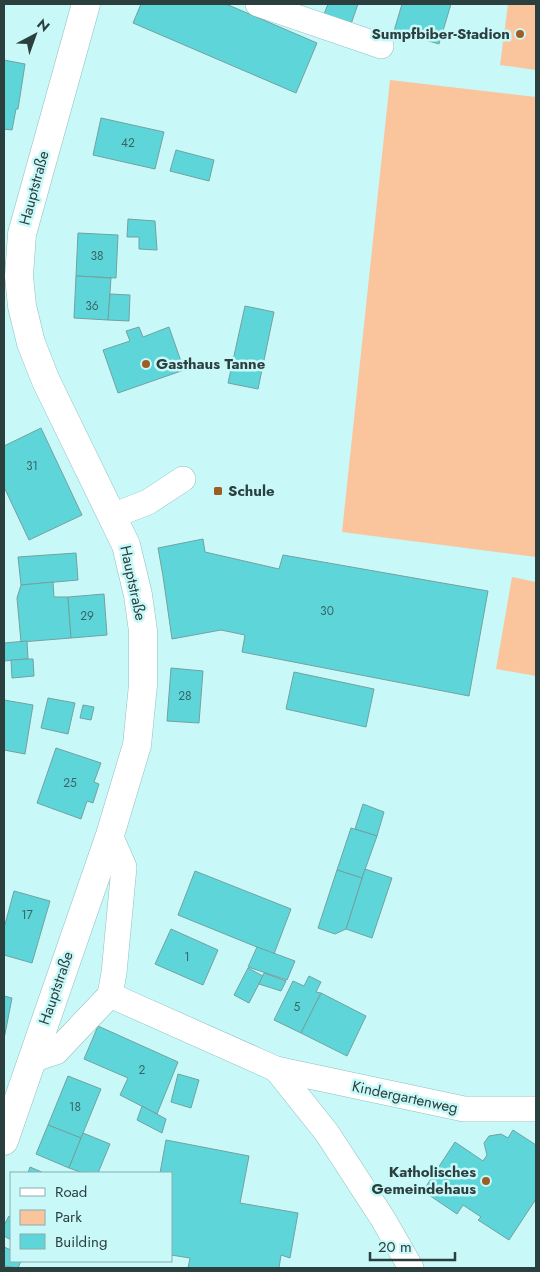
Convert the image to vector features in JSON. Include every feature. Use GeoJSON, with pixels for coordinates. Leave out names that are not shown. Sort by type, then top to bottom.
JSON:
{"type":"FeatureCollection","features":[{"type":"Feature","properties":{"kind":"street","name":"Hauptstraße"},"geometry":{"type":"LineString","coordinates":[[4,1141],[110,835],[137,745],[143,685],[143,632],[138,595],[126,545],[46,381],[31,343],[22,306],[19,276],[22,234],[86,4]]}},
{"type":"Feature","properties":{"kind":"street"},"geometry":{"type":"LineString","coordinates":[[258,4],[381,46]]}},
{"type":"Feature","properties":{"kind":"street"},"geometry":{"type":"LineString","coordinates":[[112,516],[148,502],[183,479]]}},
{"type":"Feature","properties":{"kind":"street"},"geometry":{"type":"LineString","coordinates":[[32,1060],[56,1052],[110,995],[114,973],[124,867],[110,835]]}},
{"type":"Feature","properties":{"kind":"street","name":"Kindergartenweg"},"geometry":{"type":"LineString","coordinates":[[110,995],[276,1069],[464,1109],[536,1109]]}},
{"type":"Feature","properties":{"kind":"street","name":"Kindergartenweg"},"geometry":{"type":"LineString","coordinates":[[276,1069],[327,1133],[383,1219],[411,1268]]}},
{"type":"Feature","properties":{"kind":"green space","name":"Sumpfbiber-Stadion"},"geometry":{"type":"Polygon","coordinates":[[[508,4],[536,4],[536,70],[500,65],[508,4]]]}},
{"type":"Feature","properties":{"kind":"green space"},"geometry":{"type":"Polygon","coordinates":[[[390,80],[536,97],[536,557],[342,532],[390,80]]]}},
{"type":"Feature","properties":{"kind":"green space"},"geometry":{"type":"Polygon","coordinates":[[[512,577],[536,582],[536,676],[496,669],[512,577]]]}},
{"type":"Feature","properties":{"kind":"building"},"geometry":{"type":"Polygon","coordinates":[[[141,4],[226,4],[317,43],[296,93],[133,23],[141,4]]]}},
{"type":"Feature","properties":{"kind":"building"},"geometry":{"type":"Polygon","coordinates":[[[328,4],[358,4],[351,24],[324,14],[328,4]]]}},
{"type":"Feature","properties":{"kind":"building"},"geometry":{"type":"Polygon","coordinates":[[[402,4],[451,4],[439,44],[394,31],[402,4]]]}},
{"type":"Feature","properties":{"kind":"building"},"geometry":{"type":"Polygon","coordinates":[[[4,60],[25,64],[18,109],[16,109],[12,130],[4,129],[4,60]]]}},
{"type":"Feature","properties":{"kind":"building"},"geometry":{"type":"Polygon","coordinates":[[[101,118],[164,132],[155,169],[93,155],[101,118]]]}},
{"type":"Feature","properties":{"kind":"building"},"geometry":{"type":"Polygon","coordinates":[[[176,150],[214,160],[209,181],[170,171],[176,150]]]}},
{"type":"Feature","properties":{"kind":"building"},"geometry":{"type":"Polygon","coordinates":[[[128,219],[155,221],[157,250],[139,249],[139,237],[127,237],[128,219]]]}},
{"type":"Feature","properties":{"kind":"building"},"geometry":{"type":"Polygon","coordinates":[[[78,233],[118,235],[116,278],[76,276],[78,233]]]}},
{"type":"Feature","properties":{"kind":"building"},"geometry":{"type":"Polygon","coordinates":[[[76,276],[111,278],[108,320],[74,318],[76,276]]]}},
{"type":"Feature","properties":{"kind":"building"},"geometry":{"type":"Polygon","coordinates":[[[110,294],[130,295],[129,321],[108,320],[110,294]]]}},
{"type":"Feature","properties":{"kind":"building"},"geometry":{"type":"Polygon","coordinates":[[[245,306],[274,312],[258,389],[228,383],[245,306]]]}},
{"type":"Feature","properties":{"kind":"building"},"geometry":{"type":"Polygon","coordinates":[[[139,327],[143,337],[169,327],[184,370],[118,393],[103,350],[130,341],[126,331],[139,327]]]}},
{"type":"Feature","properties":{"kind":"building"},"geometry":{"type":"Polygon","coordinates":[[[41,428],[82,515],[29,540],[4,487],[4,446],[41,428]]]}},
{"type":"Feature","properties":{"kind":"building"},"geometry":{"type":"Polygon","coordinates":[[[203,539],[205,552],[279,569],[283,555],[488,591],[469,696],[242,652],[245,635],[221,630],[172,639],[158,548],[203,539]]]}},
{"type":"Feature","properties":{"kind":"building"},"geometry":{"type":"Polygon","coordinates":[[[76,553],[78,580],[21,585],[18,557],[76,553]]]}},
{"type":"Feature","properties":{"kind":"building"},"geometry":{"type":"Polygon","coordinates":[[[53,582],[54,597],[68,597],[71,638],[21,642],[17,598],[21,585],[53,582]]]}},
{"type":"Feature","properties":{"kind":"building"},"geometry":{"type":"Polygon","coordinates":[[[104,594],[107,635],[71,638],[68,597],[104,594]]]}},
{"type":"Feature","properties":{"kind":"building"},"geometry":{"type":"Polygon","coordinates":[[[27,641],[28,659],[4,661],[4,643],[27,641]]]}},
{"type":"Feature","properties":{"kind":"building"},"geometry":{"type":"Polygon","coordinates":[[[33,659],[34,676],[12,678],[11,660],[33,659]]]}},
{"type":"Feature","properties":{"kind":"building"},"geometry":{"type":"Polygon","coordinates":[[[171,668],[203,671],[199,723],[167,721],[171,668]]]}},
{"type":"Feature","properties":{"kind":"building"},"geometry":{"type":"Polygon","coordinates":[[[294,672],[374,689],[366,727],[286,709],[294,672]]]}},
{"type":"Feature","properties":{"kind":"building"},"geometry":{"type":"Polygon","coordinates":[[[48,698],[75,703],[68,734],[41,728],[48,698]]]}},
{"type":"Feature","properties":{"kind":"building"},"geometry":{"type":"Polygon","coordinates":[[[4,700],[33,705],[25,754],[4,750],[4,700]]]}},
{"type":"Feature","properties":{"kind":"building"},"geometry":{"type":"Polygon","coordinates":[[[83,705],[94,707],[91,720],[80,718],[83,705]]]}},
{"type":"Feature","properties":{"kind":"building"},"geometry":{"type":"Polygon","coordinates":[[[56,748],[101,763],[94,782],[99,784],[93,803],[87,801],[81,819],[37,803],[56,748]]]}},
{"type":"Feature","properties":{"kind":"building"},"geometry":{"type":"Polygon","coordinates":[[[363,804],[384,812],[377,836],[355,829],[363,804]]]}},
{"type":"Feature","properties":{"kind":"building"},"geometry":{"type":"Polygon","coordinates":[[[351,828],[377,836],[362,878],[337,870],[351,828]]]}},
{"type":"Feature","properties":{"kind":"building"},"geometry":{"type":"Polygon","coordinates":[[[365,869],[392,878],[372,938],[346,929],[365,869]]]}},
{"type":"Feature","properties":{"kind":"building"},"geometry":{"type":"Polygon","coordinates":[[[337,870],[362,878],[346,929],[335,934],[318,928],[337,870]]]}},
{"type":"Feature","properties":{"kind":"building"},"geometry":{"type":"Polygon","coordinates":[[[195,871],[291,909],[274,954],[178,915],[195,871]]]}},
{"type":"Feature","properties":{"kind":"building"},"geometry":{"type":"Polygon","coordinates":[[[14,891],[50,901],[32,963],[4,955],[4,928],[14,891]]]}},
{"type":"Feature","properties":{"kind":"building"},"geometry":{"type":"Polygon","coordinates":[[[171,929],[218,950],[203,985],[155,964],[171,929]]]}},
{"type":"Feature","properties":{"kind":"building"},"geometry":{"type":"Polygon","coordinates":[[[257,947],[295,961],[287,980],[248,967],[257,947]]]}},
{"type":"Feature","properties":{"kind":"building"},"geometry":{"type":"Polygon","coordinates":[[[248,968],[263,976],[249,1003],[234,995],[248,968]]]}},
{"type":"Feature","properties":{"kind":"building"},"geometry":{"type":"Polygon","coordinates":[[[264,973],[286,981],[281,991],[259,984],[264,973]]]}},
{"type":"Feature","properties":{"kind":"building"},"geometry":{"type":"Polygon","coordinates":[[[309,976],[321,982],[316,992],[321,993],[301,1033],[274,1020],[293,981],[304,986],[309,976]]]}},
{"type":"Feature","properties":{"kind":"building"},"geometry":{"type":"Polygon","coordinates":[[[321,993],[366,1016],[347,1056],[301,1033],[321,993]]]}},
{"type":"Feature","properties":{"kind":"building"},"geometry":{"type":"Polygon","coordinates":[[[4,996],[12,998],[4,1039],[4,996]]]}},
{"type":"Feature","properties":{"kind":"building"},"geometry":{"type":"Polygon","coordinates":[[[98,1026],[178,1062],[157,1114],[120,1095],[128,1078],[84,1059],[98,1026]]]}},
{"type":"Feature","properties":{"kind":"building"},"geometry":{"type":"Polygon","coordinates":[[[178,1074],[199,1080],[191,1108],[171,1102],[178,1074]]]}},
{"type":"Feature","properties":{"kind":"building"},"geometry":{"type":"Polygon","coordinates":[[[68,1076],[101,1089],[81,1138],[48,1125],[68,1076]]]}},
{"type":"Feature","properties":{"kind":"building"},"geometry":{"type":"Polygon","coordinates":[[[142,1106],[166,1119],[162,1133],[137,1120],[142,1106]]]}},
{"type":"Feature","properties":{"kind":"building"},"geometry":{"type":"Polygon","coordinates":[[[48,1125],[81,1138],[69,1168],[36,1154],[48,1125]]]}},
{"type":"Feature","properties":{"kind":"building"},"geometry":{"type":"Polygon","coordinates":[[[513,1130],[536,1145],[536,1199],[509,1240],[478,1220],[481,1217],[463,1205],[457,1214],[423,1191],[455,1142],[483,1161],[487,1155],[484,1143],[489,1136],[501,1134],[508,1138],[513,1130]]]}},
{"type":"Feature","properties":{"kind":"building"},"geometry":{"type":"Polygon","coordinates":[[[83,1133],[110,1144],[98,1172],[80,1172],[69,1168],[83,1133]]]}},
{"type":"Feature","properties":{"kind":"building"},"geometry":{"type":"Polygon","coordinates":[[[166,1140],[249,1156],[240,1203],[298,1213],[290,1258],[281,1255],[279,1268],[188,1268],[190,1258],[172,1255],[172,1172],[160,1172],[166,1140]]]}},
{"type":"Feature","properties":{"kind":"building"},"geometry":{"type":"Polygon","coordinates":[[[30,1167],[42,1172],[28,1172],[30,1167]]]}},
{"type":"Feature","properties":{"kind":"building"},"geometry":{"type":"Polygon","coordinates":[[[10,1216],[10,1239],[4,1236],[4,1225],[10,1216]]]}},
{"type":"Feature","properties":{"kind":"building"},"geometry":{"type":"Polygon","coordinates":[[[4,1247],[10,1250],[10,1262],[21,1262],[18,1268],[4,1266],[4,1247]]]}},
{"type":"Feature","properties":{"kind":"place","name":"Sumpfbiber-Stadion"},"geometry":{"type":"Point","coordinates":[520,34]}},
{"type":"Feature","properties":{"kind":"place","name":"Gasthaus Tanne"},"geometry":{"type":"Point","coordinates":[146,364]}},
{"type":"Feature","properties":{"kind":"place","name":"Schule"},"geometry":{"type":"Point","coordinates":[218,491]}},
{"type":"Feature","properties":{"kind":"place","name":"Katholisches Gemeindehaus"},"geometry":{"type":"Point","coordinates":[486,1181]}}]}
